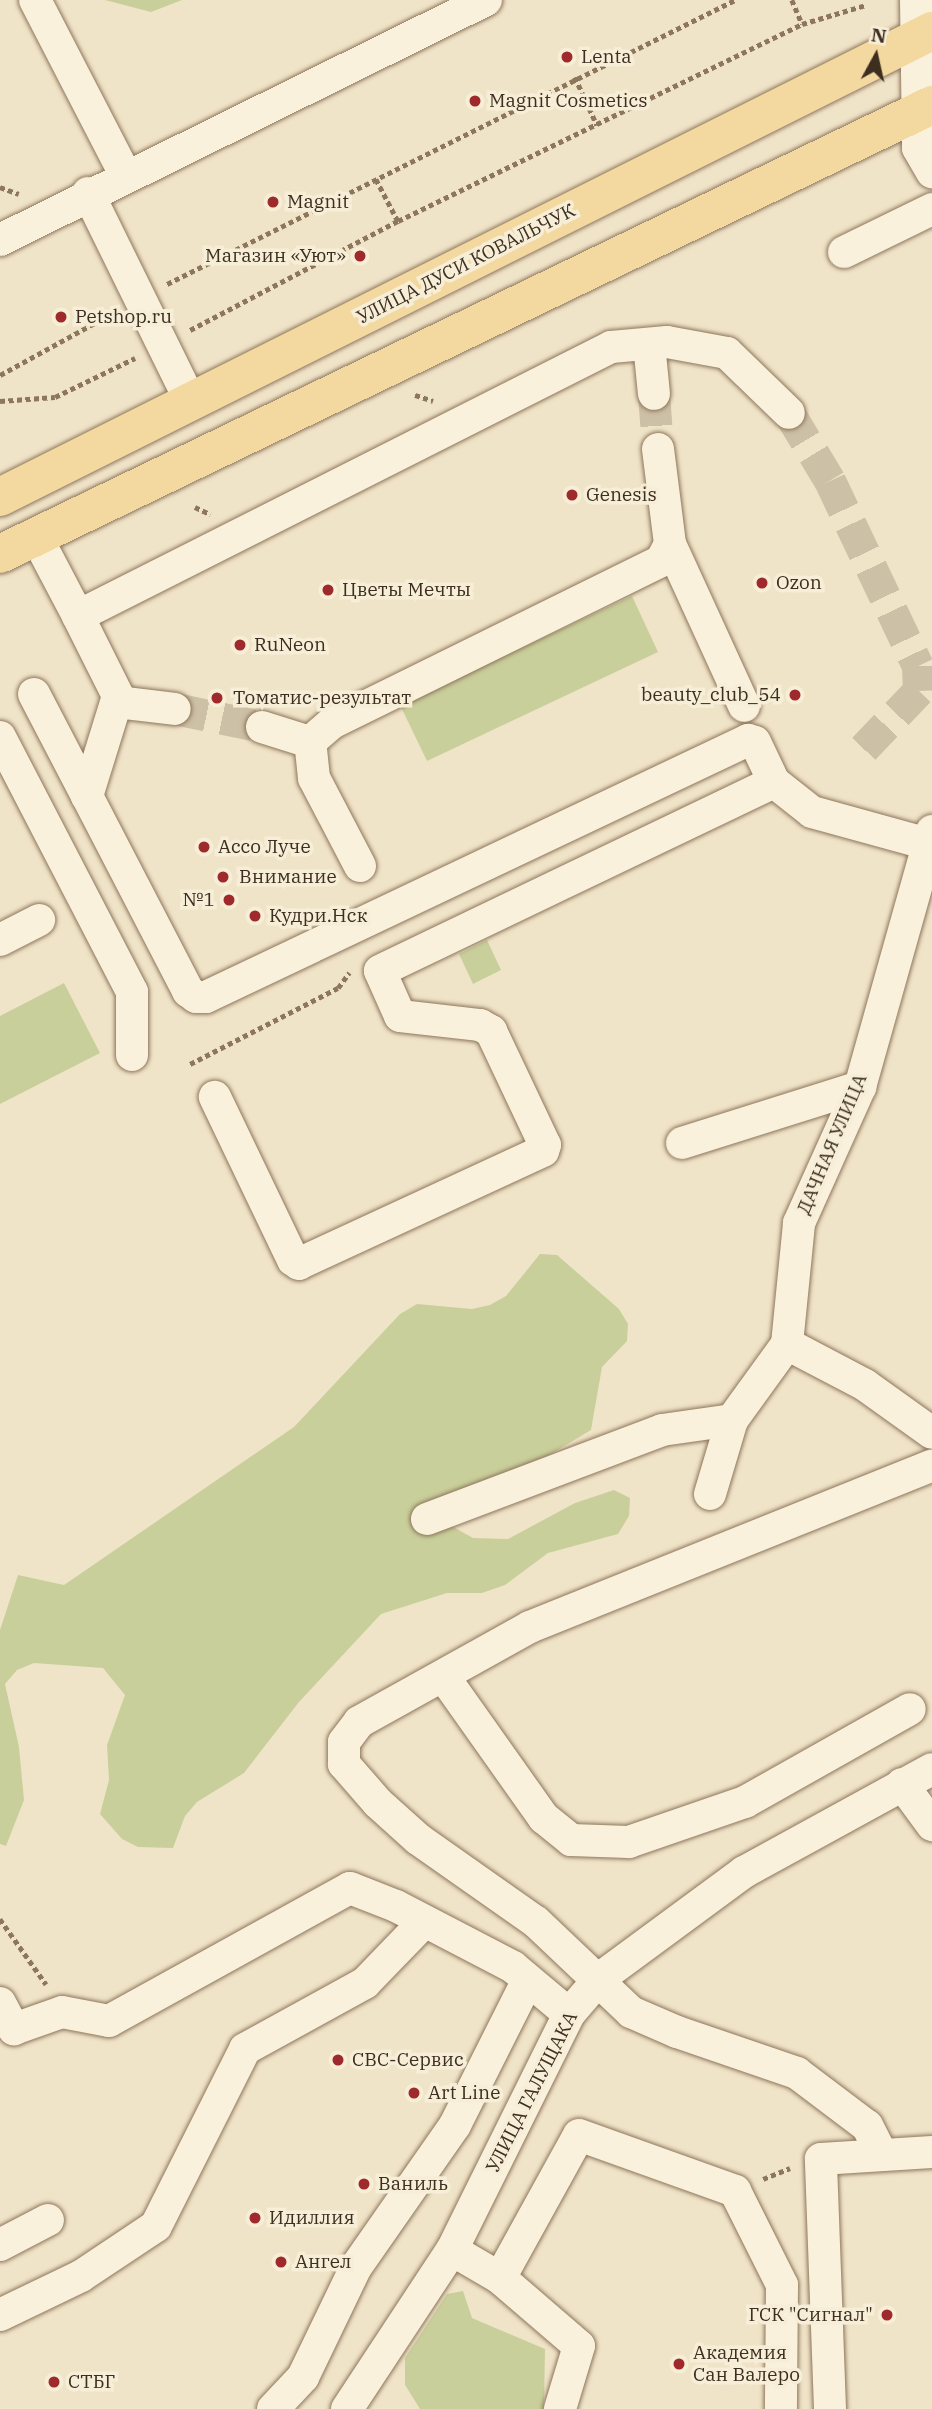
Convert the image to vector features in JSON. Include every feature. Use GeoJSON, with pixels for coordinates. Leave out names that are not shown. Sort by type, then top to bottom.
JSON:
{"type":"FeatureCollection","features":[{"type":"Feature","properties":{"kind":"main road","name":"УЛИЦА ДУСИ КОВАЛЬЧУК"},"geometry":{"type":"LineString","coordinates":[[0,498],[923,36]]}},
{"type":"Feature","properties":{"kind":"main road"},"geometry":{"type":"LineString","coordinates":[[0,554],[925,108]]}},
{"type":"Feature","properties":{"kind":"street"},"geometry":{"type":"LineString","coordinates":[[35,0],[125,174]]}},
{"type":"Feature","properties":{"kind":"street"},"geometry":{"type":"LineString","coordinates":[[0,240],[125,174],[486,0]]}},
{"type":"Feature","properties":{"kind":"street"},"geometry":{"type":"LineString","coordinates":[[916,0],[923,36],[925,108],[918,148],[932,172]]}},
{"type":"Feature","properties":{"kind":"street"},"geometry":{"type":"LineString","coordinates":[[88,193],[191,404]]}},
{"type":"Feature","properties":{"kind":"street"},"geometry":{"type":"LineString","coordinates":[[844,252],[932,209]]}},
{"type":"Feature","properties":{"kind":"street"},"geometry":{"type":"LineString","coordinates":[[78,616],[611,347],[667,342],[727,353],[789,413]]}},
{"type":"Feature","properties":{"kind":"street"},"geometry":{"type":"LineString","coordinates":[[649,344],[654,394]]}},
{"type":"Feature","properties":{"kind":"street"},"geometry":{"type":"LineString","coordinates":[[658,449],[670,544],[744,706]]}},
{"type":"Feature","properties":{"kind":"street"},"geometry":{"type":"LineString","coordinates":[[36,536],[117,690],[117,702],[87,796]]}},
{"type":"Feature","properties":{"kind":"street"},"geometry":{"type":"LineString","coordinates":[[310,742],[332,723],[661,561],[670,544]]}},
{"type":"Feature","properties":{"kind":"street"},"geometry":{"type":"LineString","coordinates":[[34,694],[188,991],[196,997],[206,997],[748,740],[755,742],[774,782],[812,812],[930,837]]}},
{"type":"Feature","properties":{"kind":"street"},"geometry":{"type":"LineString","coordinates":[[117,702],[175,709]]}},
{"type":"Feature","properties":{"kind":"street"},"geometry":{"type":"LineString","coordinates":[[262,727],[310,742]]}},
{"type":"Feature","properties":{"kind":"street"},"geometry":{"type":"LineString","coordinates":[[0,737],[132,992],[132,1055]]}},
{"type":"Feature","properties":{"kind":"street"},"geometry":{"type":"LineString","coordinates":[[310,742],[314,778],[360,866]]}},
{"type":"Feature","properties":{"kind":"street"},"geometry":{"type":"LineString","coordinates":[[215,1097],[293,1260],[299,1264],[543,1151],[545,1145],[491,1031],[480,1025],[400,1016],[380,971],[774,782]]}},
{"type":"Feature","properties":{"kind":"street","name":"ДАЧНАЯ УЛИЦА"},"geometry":{"type":"LineString","coordinates":[[787,1344],[799,1223],[860,1087],[930,837]]}},
{"type":"Feature","properties":{"kind":"street"},"geometry":{"type":"LineString","coordinates":[[0,940],[39,919]]}},
{"type":"Feature","properties":{"kind":"street"},"geometry":{"type":"LineString","coordinates":[[682,1143],[860,1087]]}},
{"type":"Feature","properties":{"kind":"street"},"geometry":{"type":"LineString","coordinates":[[710,1494],[732,1420],[787,1344],[865,1385],[932,1433]]}},
{"type":"Feature","properties":{"kind":"street"},"geometry":{"type":"LineString","coordinates":[[426,1518],[662,1430],[732,1420]]}},
{"type":"Feature","properties":{"kind":"street"},"geometry":{"type":"LineString","coordinates":[[882,2155],[867,2126],[797,2073],[631,2012],[536,1922],[418,1839],[344,1764],[344,1742],[359,1722],[530,1627],[932,1465]]}},
{"type":"Feature","properties":{"kind":"street"},"geometry":{"type":"LineString","coordinates":[[444,1677],[544,1818],[571,1840],[629,1842],[745,1802],[910,1709]]}},
{"type":"Feature","properties":{"kind":"street","name":"УЛИЦА ГАЛУЩАКА"},"geometry":{"type":"LineString","coordinates":[[347,2409],[452,2250],[569,2014],[598,1979],[744,1872],[932,1769]]}},
{"type":"Feature","properties":{"kind":"street"},"geometry":{"type":"LineString","coordinates":[[902,1784],[932,1825]]}},
{"type":"Feature","properties":{"kind":"street"},"geometry":{"type":"LineString","coordinates":[[0,2003],[13,2029],[62,2012],[109,2021],[350,1888],[513,1967],[569,2014]]}},
{"type":"Feature","properties":{"kind":"street"},"geometry":{"type":"LineString","coordinates":[[0,2315],[81,2276],[156,2226],[245,2049],[365,1983],[424,1922]]}},
{"type":"Feature","properties":{"kind":"street"},"geometry":{"type":"LineString","coordinates":[[273,2409],[303,2377],[356,2267],[455,2125],[528,1980]]}},
{"type":"Feature","properties":{"kind":"street"},"geometry":{"type":"LineString","coordinates":[[500,2278],[579,2135],[735,2191],[782,2285],[781,2409]]}},
{"type":"Feature","properties":{"kind":"street"},"geometry":{"type":"LineString","coordinates":[[830,2409],[821,2159],[932,2152]]}},
{"type":"Feature","properties":{"kind":"street"},"geometry":{"type":"LineString","coordinates":[[0,2245],[48,2220]]}},
{"type":"Feature","properties":{"kind":"street"},"geometry":{"type":"LineString","coordinates":[[452,2250],[500,2278],[579,2346],[560,2409]]}},
{"type":"Feature","properties":{"kind":"path"},"geometry":{"type":"LineString","coordinates":[[0,375],[140,298],[575,77],[735,0]]}},
{"type":"Feature","properties":{"kind":"path"},"geometry":{"type":"LineString","coordinates":[[792,0],[802,24]]}},
{"type":"Feature","properties":{"kind":"path"},"geometry":{"type":"LineString","coordinates":[[0,401],[55,397],[161,345],[398,221],[802,24],[866,2]]}},
{"type":"Feature","properties":{"kind":"path"},"geometry":{"type":"LineString","coordinates":[[575,77],[597,125]]}},
{"type":"Feature","properties":{"kind":"path"},"geometry":{"type":"LineString","coordinates":[[376,179],[398,221]]}},
{"type":"Feature","properties":{"kind":"path"},"geometry":{"type":"LineString","coordinates":[[190,1064],[338,988]]}},
{"type":"Feature","properties":{"kind":"path"},"geometry":{"type":"LineString","coordinates":[[0,1919],[62,2012]]}},
{"type":"Feature","properties":{"kind":"path"},"geometry":{"type":"LineString","coordinates":[[735,2191],[801,2163]]}},
{"type":"Feature","properties":{"kind":"green space"},"geometry":{"type":"Polygon","coordinates":[[[105,0],[182,0],[151,12],[105,0]]]}},
{"type":"Feature","properties":{"kind":"green space"},"geometry":{"type":"Polygon","coordinates":[[[632,596],[658,652],[427,761],[400,705],[632,596]]]}},
{"type":"Feature","properties":{"kind":"green space"},"geometry":{"type":"Polygon","coordinates":[[[487,940],[501,970],[473,984],[459,954],[487,940]]]}},
{"type":"Feature","properties":{"kind":"green space"},"geometry":{"type":"Polygon","coordinates":[[[64,983],[100,1053],[0,1104],[0,1016],[64,983]]]}},
{"type":"Feature","properties":{"kind":"green space"},"geometry":{"type":"Polygon","coordinates":[[[540,1254],[557,1255],[619,1309],[628,1324],[627,1341],[602,1367],[591,1430],[441,1520],[473,1538],[508,1539],[575,1503],[614,1490],[630,1498],[629,1516],[618,1534],[548,1553],[505,1585],[482,1593],[447,1593],[381,1614],[299,1702],[244,1773],[197,1802],[185,1816],[173,1848],[138,1847],[122,1839],[100,1814],[109,1780],[107,1745],[125,1695],[103,1668],[34,1663],[17,1670],[5,1684],[19,1747],[24,1800],[6,1846],[0,1844],[0,1630],[18,1575],[64,1585],[294,1427],[400,1314],[417,1304],[472,1309],[490,1305],[506,1296],[540,1254]]]}},
{"type":"Feature","properties":{"kind":"green space"},"geometry":{"type":"Polygon","coordinates":[[[463,2291],[472,2318],[545,2349],[544,2409],[420,2409],[405,2385],[405,2358],[447,2294],[463,2291]]]}},
{"type":"Feature","properties":{"kind":"tunnel"},"geometry":{"type":"LineString","coordinates":[[654,394],[658,449]]}},
{"type":"Feature","properties":{"kind":"tunnel"},"geometry":{"type":"LineString","coordinates":[[789,413],[830,481],[918,666],[919,691],[855,758]]}},
{"type":"Feature","properties":{"kind":"tunnel"},"geometry":{"type":"LineString","coordinates":[[175,709],[262,727]]}},
{"type":"Feature","properties":{"kind":"place","name":"Lenta"},"geometry":{"type":"Point","coordinates":[567,57]}},
{"type":"Feature","properties":{"kind":"place","name":"Magnit Cosmetics"},"geometry":{"type":"Point","coordinates":[475,101]}},
{"type":"Feature","properties":{"kind":"place","name":"Magnit"},"geometry":{"type":"Point","coordinates":[273,202]}},
{"type":"Feature","properties":{"kind":"place","name":"Магазин «Уют»"},"geometry":{"type":"Point","coordinates":[360,256]}},
{"type":"Feature","properties":{"kind":"place","name":"Petshop.ru"},"geometry":{"type":"Point","coordinates":[61,317]}},
{"type":"Feature","properties":{"kind":"place","name":"Genesis"},"geometry":{"type":"Point","coordinates":[572,495]}},
{"type":"Feature","properties":{"kind":"place","name":"Ozon"},"geometry":{"type":"Point","coordinates":[762,583]}},
{"type":"Feature","properties":{"kind":"place","name":"Цветы Мечты"},"geometry":{"type":"Point","coordinates":[328,590]}},
{"type":"Feature","properties":{"kind":"place","name":"RuNeon"},"geometry":{"type":"Point","coordinates":[240,645]}},
{"type":"Feature","properties":{"kind":"place","name":"beauty_club_54"},"geometry":{"type":"Point","coordinates":[795,695]}},
{"type":"Feature","properties":{"kind":"place","name":"Томатис-результат"},"geometry":{"type":"Point","coordinates":[217,698]}},
{"type":"Feature","properties":{"kind":"place","name":"Ассо Луче"},"geometry":{"type":"Point","coordinates":[204,847]}},
{"type":"Feature","properties":{"kind":"place","name":"Внимание"},"geometry":{"type":"Point","coordinates":[223,877]}},
{"type":"Feature","properties":{"kind":"place","name":"№1"},"geometry":{"type":"Point","coordinates":[229,900]}},
{"type":"Feature","properties":{"kind":"place","name":"Кудри.Нск"},"geometry":{"type":"Point","coordinates":[255,916]}},
{"type":"Feature","properties":{"kind":"place","name":"СВС-Сервис"},"geometry":{"type":"Point","coordinates":[338,2060]}},
{"type":"Feature","properties":{"kind":"place","name":"Art Line"},"geometry":{"type":"Point","coordinates":[414,2093]}},
{"type":"Feature","properties":{"kind":"place","name":"Ваниль"},"geometry":{"type":"Point","coordinates":[364,2184]}},
{"type":"Feature","properties":{"kind":"place","name":"Идиллия"},"geometry":{"type":"Point","coordinates":[255,2218]}},
{"type":"Feature","properties":{"kind":"place","name":"Ангел"},"geometry":{"type":"Point","coordinates":[281,2262]}},
{"type":"Feature","properties":{"kind":"place","name":"ГСК \"Сигнал\""},"geometry":{"type":"Point","coordinates":[887,2315]}},
{"type":"Feature","properties":{"kind":"place","name":"Академия Сан Валеро"},"geometry":{"type":"Point","coordinates":[679,2364]}},
{"type":"Feature","properties":{"kind":"place","name":"СТБГ"},"geometry":{"type":"Point","coordinates":[54,2382]}}]}
